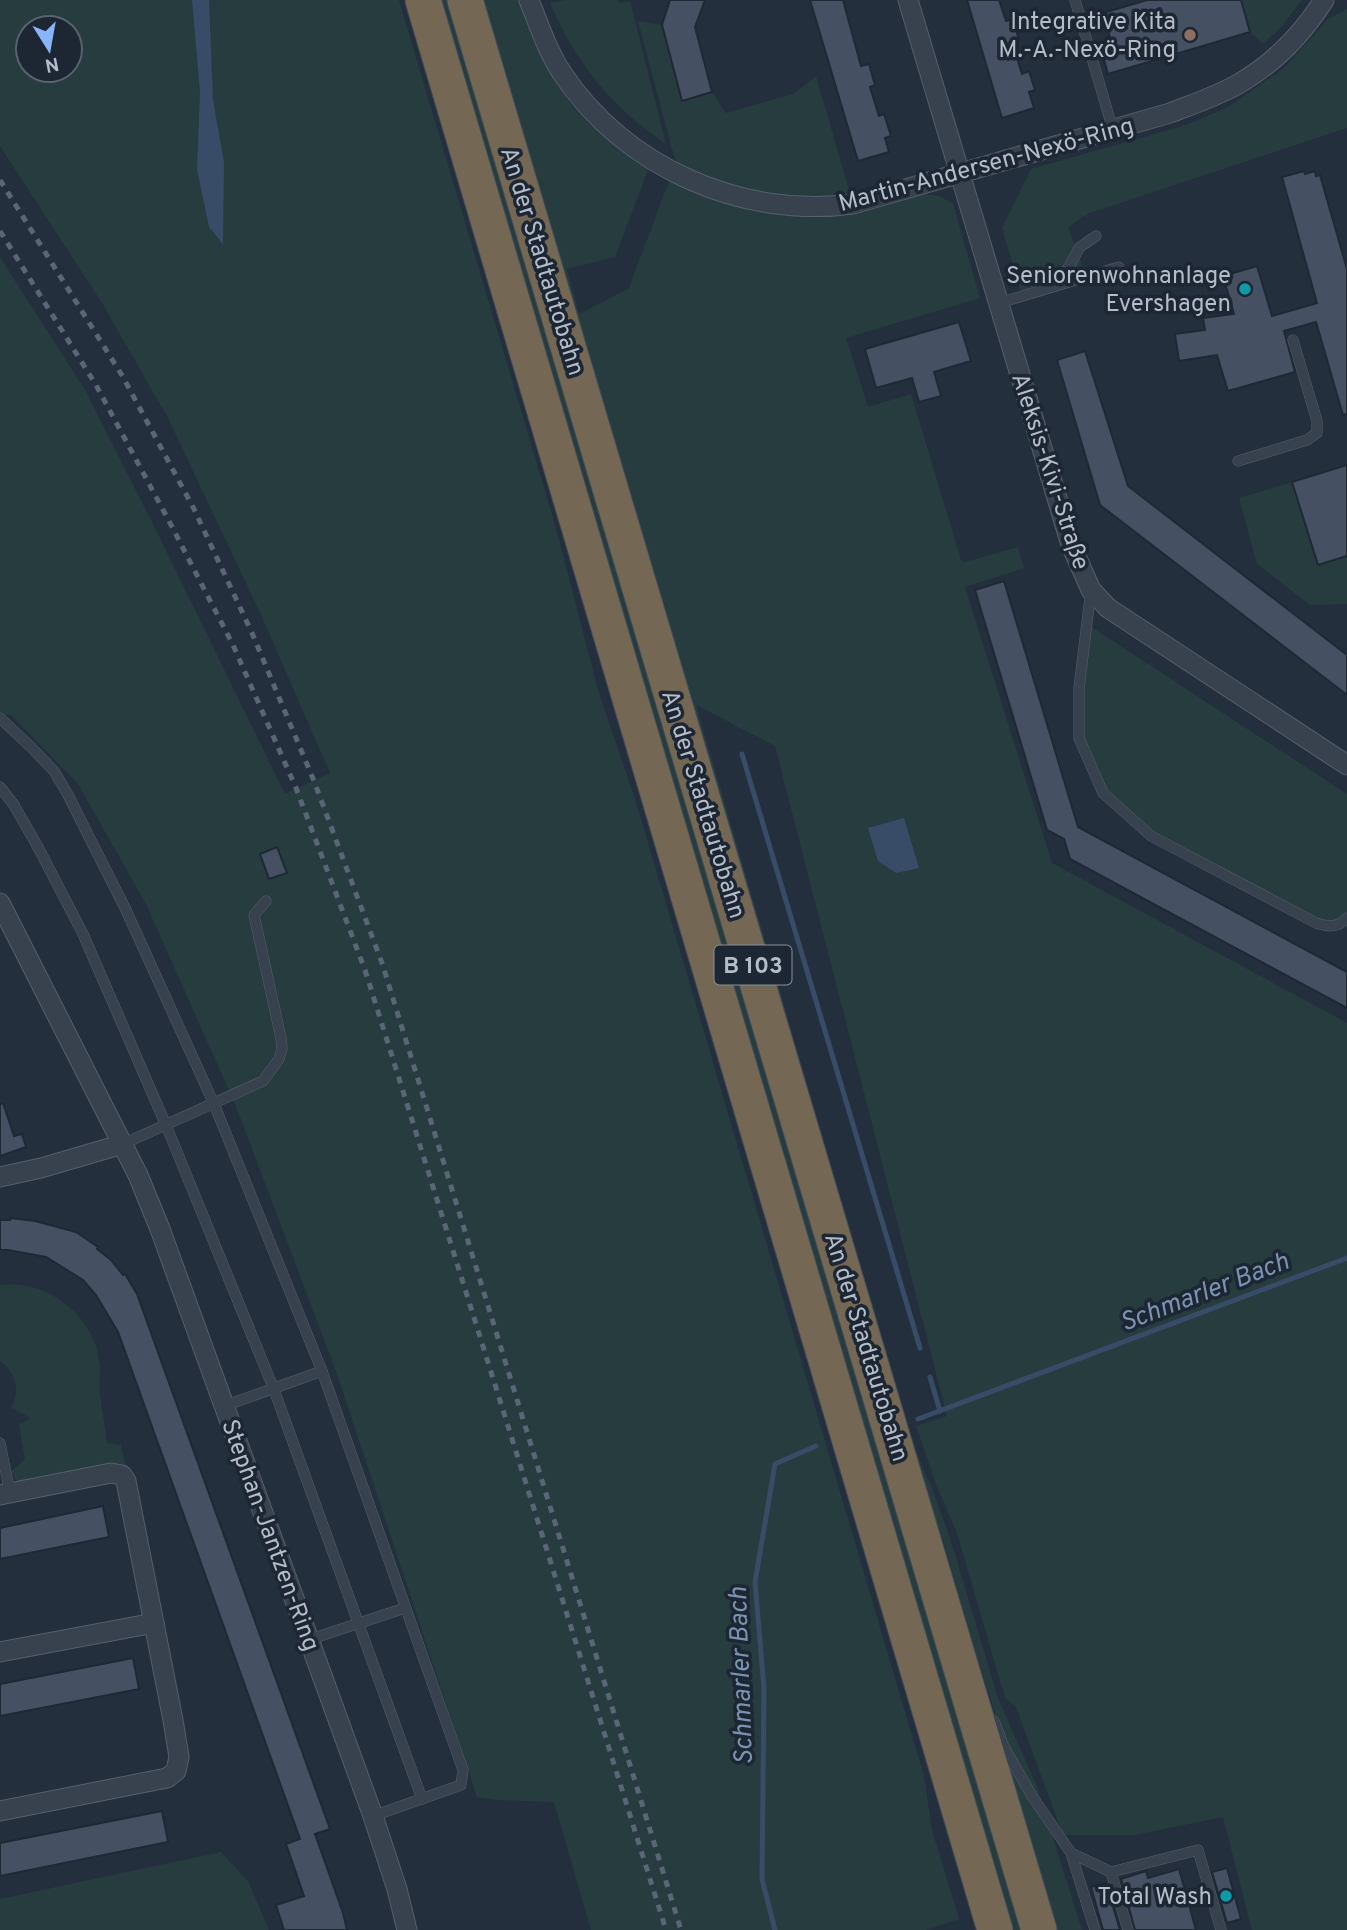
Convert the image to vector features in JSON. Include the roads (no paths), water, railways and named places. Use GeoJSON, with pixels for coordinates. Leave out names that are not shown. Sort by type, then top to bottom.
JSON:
{"type":"FeatureCollection","features":[{"type":"Feature","properties":{"kind":"highway","name":"An der Stadtautobahn"},"geometry":{"type":"LineString","coordinates":[[423,0],[995,1930]]}},
{"type":"Feature","properties":{"kind":"highway","name":"An der Stadtautobahn"},"geometry":{"type":"LineString","coordinates":[[465,0],[958,1637],[1039,1930]]}},
{"type":"Feature","properties":{"kind":"street","name":"Aleksis-Kivi-Straße"},"geometry":{"type":"LineString","coordinates":[[908,0],[1071,545],[1091,590],[1108,608],[1347,765]]}},
{"type":"Feature","properties":{"kind":"street","name":"Martin-Andersen-Nexö-Ring"},"geometry":{"type":"LineString","coordinates":[[534,1],[551,54],[562,73],[588,106],[620,136],[662,166],[710,189],[744,199],[802,208],[827,208],[853,204],[1170,113],[1239,84],[1296,38],[1324,0]]}},
{"type":"Feature","properties":{"kind":"street","name":"Stephan-Jantzen-Ring"},"geometry":{"type":"LineString","coordinates":[[0,903],[123,1144],[160,1229],[376,1824],[407,1930]]}},
{"type":"Feature","properties":{"kind":"street"},"geometry":{"type":"LineString","coordinates":[[0,1177],[123,1144]]}},
{"type":"Feature","properties":{"kind":"street"},"geometry":{"type":"LineString","coordinates":[[0,1811],[167,1778],[176,1771],[179,1757],[126,1481],[122,1475],[111,1473],[5,1494]]}},
{"type":"Feature","properties":{"kind":"street"},"geometry":{"type":"LineString","coordinates":[[0,1652],[153,1623]]}},
{"type":"Feature","properties":{"kind":"lane"},"geometry":{"type":"LineString","coordinates":[[1074,0],[1113,130]]}},
{"type":"Feature","properties":{"kind":"lane"},"geometry":{"type":"LineString","coordinates":[[1059,284],[1080,247],[1096,236]]}},
{"type":"Feature","properties":{"kind":"lane"},"geometry":{"type":"LineString","coordinates":[[999,303],[1119,267]]}},
{"type":"Feature","properties":{"kind":"lane"},"geometry":{"type":"LineString","coordinates":[[1238,461],[1307,440],[1317,433],[1317,421],[1293,340]]}},
{"type":"Feature","properties":{"kind":"lane"},"geometry":{"type":"LineString","coordinates":[[1091,590],[1079,688],[1079,738],[1103,793],[1151,836],[1254,892],[1327,927],[1335,926],[1347,918]]}},
{"type":"Feature","properties":{"kind":"lane"},"geometry":{"type":"LineString","coordinates":[[0,718],[47,763],[67,793],[127,910],[214,1104],[322,1371],[463,1770],[461,1785],[422,1799],[376,1824]]}},
{"type":"Feature","properties":{"kind":"lane"},"geometry":{"type":"LineString","coordinates":[[0,787],[14,805],[39,849],[83,934],[166,1125],[273,1387],[422,1799]]}},
{"type":"Feature","properties":{"kind":"lane"},"geometry":{"type":"LineString","coordinates":[[123,1144],[263,1081],[279,1059],[281,1038],[254,915],[266,901]]}},
{"type":"Feature","properties":{"kind":"lane"},"geometry":{"type":"LineString","coordinates":[[224,1406],[322,1371]]}},
{"type":"Feature","properties":{"kind":"lane"},"geometry":{"type":"LineString","coordinates":[[0,1443],[5,1494]]}},
{"type":"Feature","properties":{"kind":"lane"},"geometry":{"type":"LineString","coordinates":[[308,1640],[405,1608]]}},
{"type":"Feature","properties":{"kind":"lane"},"geometry":{"type":"LineString","coordinates":[[991,1713],[1004,1747],[1026,1786],[1071,1853],[1094,1930]]}},
{"type":"Feature","properties":{"kind":"lane"},"geometry":{"type":"LineString","coordinates":[[955,1795],[959,1845]]}},
{"type":"Feature","properties":{"kind":"lane"},"geometry":{"type":"LineString","coordinates":[[1071,1853],[1111,1872],[1198,1850],[1221,1930]]}},
{"type":"Feature","properties":{"kind":"lane"},"geometry":{"type":"LineString","coordinates":[[1111,1872],[1128,1930]]}},
{"type":"Feature","properties":{"kind":"water"},"geometry":{"type":"Polygon","coordinates":[[[192,0],[209,0],[213,100],[224,162],[223,244],[209,227],[197,169],[200,92],[192,0]]]}},
{"type":"Feature","properties":{"kind":"water"},"geometry":{"type":"Polygon","coordinates":[[[904,818],[919,868],[896,873],[878,861],[868,828],[904,818]]]}},
{"type":"Feature","properties":{"kind":"waterway"},"geometry":{"type":"LineString","coordinates":[[742,754],[920,1348]]}},
{"type":"Feature","properties":{"kind":"waterway","name":"Schmarler Bach"},"geometry":{"type":"LineString","coordinates":[[918,1419],[1347,1258]]}},
{"type":"Feature","properties":{"kind":"waterway"},"geometry":{"type":"LineString","coordinates":[[930,1377],[940,1411]]}},
{"type":"Feature","properties":{"kind":"waterway","name":"Schmarler Bach"},"geometry":{"type":"LineString","coordinates":[[775,1930],[762,1879],[764,1688],[755,1582],[775,1464],[816,1446]]}},
{"type":"Feature","properties":{"kind":"railway"},"geometry":{"type":"LineString","coordinates":[[0,180],[123,377],[194,509],[252,633],[314,781],[382,963],[681,1930]]}},
{"type":"Feature","properties":{"kind":"railway"},"geometry":{"type":"LineString","coordinates":[[0,231],[96,385],[169,521],[233,645],[296,788],[365,970],[666,1930]]}},
{"type":"Feature","properties":{"kind":"place","name":"Integrative Kita M.-A.-Nexö-Ring"},"geometry":{"type":"Point","coordinates":[1190,35]}},
{"type":"Feature","properties":{"kind":"place","name":"Seniorenwohnanlage Evershagen"},"geometry":{"type":"Point","coordinates":[1245,289]}},
{"type":"Feature","properties":{"kind":"place","name":"Total Wash"},"geometry":{"type":"Point","coordinates":[1226,1896]}}]}
